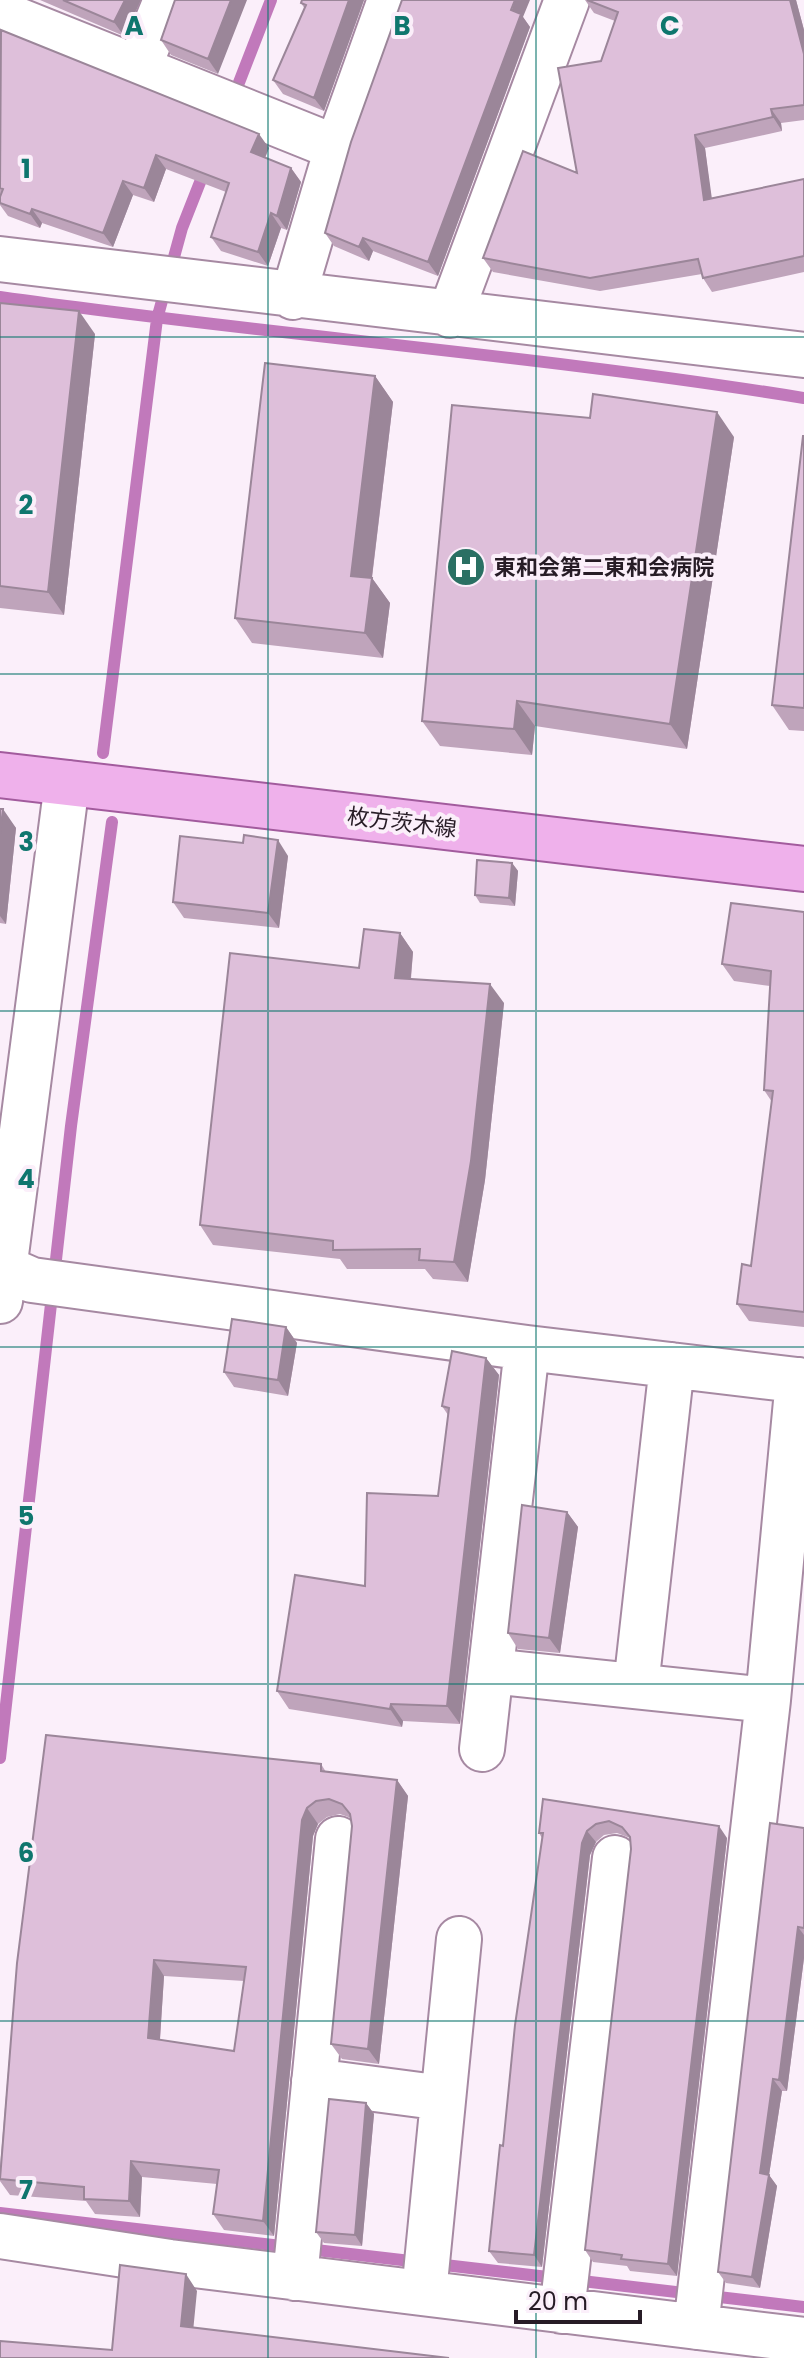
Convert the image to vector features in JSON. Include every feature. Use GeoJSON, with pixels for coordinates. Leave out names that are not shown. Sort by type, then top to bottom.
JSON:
{"type":"FeatureCollection","features":[{"type":"Feature","properties":{"kind":"main road","name":"枚方茨木線"},"geometry":{"type":"LineString","coordinates":[[0,775],[804,869]]}},
{"type":"Feature","properties":{"kind":"street"},"geometry":{"type":"LineString","coordinates":[[138,69],[166,0]]}},
{"type":"Feature","properties":{"kind":"street"},"geometry":{"type":"LineString","coordinates":[[293,297],[337,148],[390,0]]}},
{"type":"Feature","properties":{"kind":"street"},"geometry":{"type":"LineString","coordinates":[[450,315],[567,0]]}},
{"type":"Feature","properties":{"kind":"street"},"geometry":{"type":"LineString","coordinates":[[0,13],[337,148]]}},
{"type":"Feature","properties":{"kind":"street"},"geometry":{"type":"LineString","coordinates":[[0,259],[293,297],[804,355]]}},
{"type":"Feature","properties":{"kind":"street"},"geometry":{"type":"LineString","coordinates":[[67,783],[1,1278],[801,1381],[709,2328]]}},
{"type":"Feature","properties":{"kind":"street"},"geometry":{"type":"LineString","coordinates":[[482,1749],[527,1348]]}},
{"type":"Feature","properties":{"kind":"street"},"geometry":{"type":"LineString","coordinates":[[636,1686],[672,1365]]}},
{"type":"Feature","properties":{"kind":"street"},"geometry":{"type":"LineString","coordinates":[[491,1671],[768,1700]]}},
{"type":"Feature","properties":{"kind":"street"},"geometry":{"type":"LineString","coordinates":[[295,2278],[338,1839]]}},
{"type":"Feature","properties":{"kind":"street"},"geometry":{"type":"LineString","coordinates":[[562,2311],[615,1858]]}},
{"type":"Feature","properties":{"kind":"street"},"geometry":{"type":"LineString","coordinates":[[424,2293],[459,1939]]}},
{"type":"Feature","properties":{"kind":"street"},"geometry":{"type":"LineString","coordinates":[[314,2081],[443,2098]]}},
{"type":"Feature","properties":{"kind":"street"},"geometry":{"type":"LineString","coordinates":[[0,2236],[295,2278],[804,2340]]}},
{"type":"Feature","properties":{"kind":"street"},"geometry":{"type":"LineString","coordinates":[[709,2328],[781,2308],[804,2311]]}},
{"type":"Feature","properties":{"kind":"building"},"geometry":{"type":"Polygon","coordinates":[[[63,0],[125,0],[114,22],[63,0]]]}},
{"type":"Feature","properties":{"kind":"building"},"geometry":{"type":"Polygon","coordinates":[[[175,0],[231,0],[208,59],[161,40],[175,0]]]}},
{"type":"Feature","properties":{"kind":"building"},"geometry":{"type":"Polygon","coordinates":[[[302,0],[349,0],[314,98],[273,80],[306,5],[301,3],[302,0]]]}},
{"type":"Feature","properties":{"kind":"building"},"geometry":{"type":"Polygon","coordinates":[[[402,0],[515,0],[511,10],[521,14],[428,262],[363,238],[359,247],[325,233],[351,142],[402,0]]]}},
{"type":"Feature","properties":{"kind":"building"},"geometry":{"type":"Polygon","coordinates":[[[587,0],[790,0],[804,54],[804,105],[771,109],[773,117],[695,135],[704,200],[804,179],[804,256],[703,278],[698,259],[590,278],[483,258],[523,151],[577,173],[558,68],[601,61],[618,12],[587,0]]]}},
{"type":"Feature","properties":{"kind":"building"},"geometry":{"type":"Polygon","coordinates":[[[1,30],[259,134],[251,152],[291,168],[277,216],[271,213],[258,252],[211,237],[229,183],[156,155],[144,188],[123,181],[103,233],[32,209],[30,214],[0,203],[3,189],[0,188],[1,30]]]}},
{"type":"Feature","properties":{"kind":"building"},"geometry":{"type":"Polygon","coordinates":[[[0,303],[79,311],[48,592],[0,586],[0,303]]]}},
{"type":"Feature","properties":{"kind":"building"},"geometry":{"type":"Polygon","coordinates":[[[265,363],[375,376],[351,576],[372,578],[365,633],[235,618],[265,363]]]}},
{"type":"Feature","properties":{"kind":"building"},"geometry":{"type":"Polygon","coordinates":[[[593,394],[717,412],[670,724],[517,701],[514,729],[422,721],[452,405],[590,418],[593,394]]]}},
{"type":"Feature","properties":{"kind":"building"},"geometry":{"type":"Polygon","coordinates":[[[804,436],[804,708],[772,705],[804,436]]]}},
{"type":"Feature","properties":{"kind":"building"},"geometry":{"type":"Polygon","coordinates":[[[244,835],[278,840],[268,913],[173,902],[180,836],[243,843],[244,835]]]}},
{"type":"Feature","properties":{"kind":"building"},"geometry":{"type":"Polygon","coordinates":[[[477,860],[512,863],[509,898],[475,895],[477,860]]]}},
{"type":"Feature","properties":{"kind":"building"},"geometry":{"type":"Polygon","coordinates":[[[731,903],[804,912],[804,1312],[737,1304],[742,1264],[751,1266],[773,1091],[764,1090],[771,971],[722,964],[731,903]]]}},
{"type":"Feature","properties":{"kind":"building"},"geometry":{"type":"Polygon","coordinates":[[[364,929],[400,933],[395,978],[490,984],[471,1161],[454,1262],[419,1260],[420,1249],[333,1250],[333,1241],[200,1225],[230,953],[359,968],[364,929]]]}},
{"type":"Feature","properties":{"kind":"building"},"geometry":{"type":"Polygon","coordinates":[[[232,1319],[286,1327],[278,1380],[224,1372],[232,1319]]]}},
{"type":"Feature","properties":{"kind":"building"},"geometry":{"type":"Polygon","coordinates":[[[452,1351],[486,1358],[447,1706],[391,1704],[390,1709],[277,1691],[295,1575],[365,1586],[367,1493],[438,1496],[449,1408],[442,1406],[452,1351]]]}},
{"type":"Feature","properties":{"kind":"building"},"geometry":{"type":"Polygon","coordinates":[[[522,1505],[567,1512],[549,1638],[508,1633],[522,1505]]]}},
{"type":"Feature","properties":{"kind":"building"},"geometry":{"type":"Polygon","coordinates":[[[46,1735],[321,1764],[321,1771],[397,1780],[368,2049],[331,2044],[352,1826],[350,1814],[342,1804],[329,1799],[316,1801],[307,1808],[302,1820],[263,2221],[213,2214],[219,2170],[131,2161],[129,2201],[84,2199],[84,2187],[0,2179],[17,1963],[46,1735]],[[154,1960],[148,2038],[234,2051],[246,1967],[154,1960]]]}},
{"type":"Feature","properties":{"kind":"building"},"geometry":{"type":"Polygon","coordinates":[[[543,1799],[719,1826],[668,2264],[621,2259],[622,2255],[585,2250],[631,1849],[630,1837],[622,1827],[609,1821],[596,1824],[587,1831],[582,1843],[534,2255],[489,2251],[515,2025],[543,1833],[539,1833],[543,1799]]]}},
{"type":"Feature","properties":{"kind":"building"},"geometry":{"type":"Polygon","coordinates":[[[770,1823],[804,1828],[804,1928],[798,1927],[779,2080],[773,2079],[760,2173],[769,2175],[752,2277],[718,2272],[770,1823]]]}},
{"type":"Feature","properties":{"kind":"building"},"geometry":{"type":"Polygon","coordinates":[[[329,2099],[366,2103],[355,2235],[316,2232],[329,2099]]]}},
{"type":"Feature","properties":{"kind":"building"},"geometry":{"type":"Polygon","coordinates":[[[120,2265],[186,2274],[181,2326],[449,2358],[0,2358],[0,2341],[112,2350],[120,2265]]]}},
{"type":"Feature","properties":{"kind":"waterway"},"geometry":{"type":"LineString","coordinates":[[233,98],[271,0]]}},
{"type":"Feature","properties":{"kind":"waterway"},"geometry":{"type":"LineString","coordinates":[[103,753],[157,319],[182,228],[206,167]]}},
{"type":"Feature","properties":{"kind":"waterway"},"geometry":{"type":"LineString","coordinates":[[0,297],[604,369],[804,398]]}},
{"type":"Feature","properties":{"kind":"waterway"},"geometry":{"type":"LineString","coordinates":[[0,1758],[71,1126],[112,822]]}},
{"type":"Feature","properties":{"kind":"waterway"},"geometry":{"type":"LineString","coordinates":[[0,2213],[804,2307]]}},
{"type":"Feature","properties":{"kind":"place","name":"東和会第二東和会病院"},"geometry":{"type":"Point","coordinates":[466,567]}}]}
